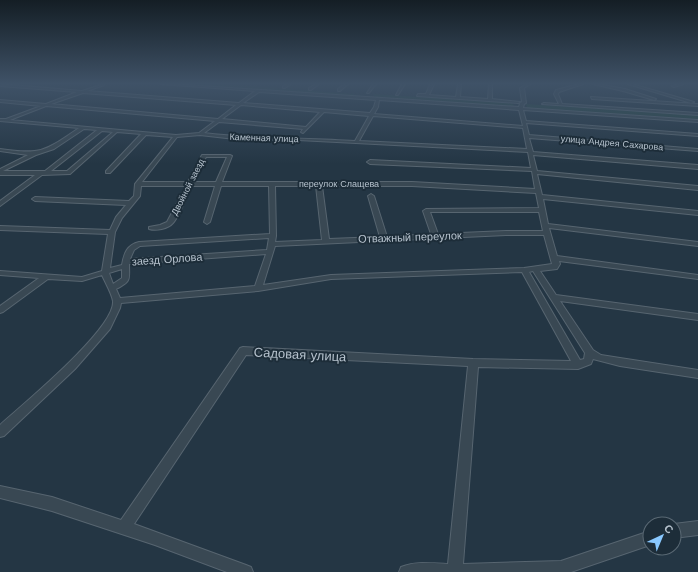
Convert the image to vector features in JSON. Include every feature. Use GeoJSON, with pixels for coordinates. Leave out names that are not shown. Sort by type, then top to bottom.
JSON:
{"type":"FeatureCollection","features":[{"type":"Feature","properties":{"kind":"street"},"geometry":{"type":"LineString","coordinates":[[1,121],[31,111]]}},
{"type":"Feature","properties":{"kind":"street"},"geometry":{"type":"LineString","coordinates":[[113,111],[306,128]]}},
{"type":"Feature","properties":{"kind":"street"},"geometry":{"type":"LineString","coordinates":[[200,134],[230,111]]}},
{"type":"Feature","properties":{"kind":"street"},"geometry":{"type":"LineString","coordinates":[[308,111],[371,116],[698,135]]}},
{"type":"Feature","properties":{"kind":"street"},"geometry":{"type":"LineString","coordinates":[[356,142],[374,111]]}},
{"type":"Feature","properties":{"kind":"street"},"geometry":{"type":"LineString","coordinates":[[117,301],[258,288],[331,278],[536,270],[554,267],[556,264],[530,152],[523,111]]}},
{"type":"Feature","properties":{"kind":"street"},"geometry":{"type":"LineString","coordinates":[[585,111],[698,121]]}},
{"type":"Feature","properties":{"kind":"street"},"geometry":{"type":"LineString","coordinates":[[643,111],[698,114]]}},
{"type":"Feature","properties":{"kind":"street"},"geometry":{"type":"LineString","coordinates":[[298,139],[306,128],[322,112]]}},
{"type":"Feature","properties":{"kind":"street","name":"Каменная улица"},"geometry":{"type":"LineString","coordinates":[[1,121],[176,136],[200,134],[235,138],[298,139],[530,152],[698,167]]}},
{"type":"Feature","properties":{"kind":"street"},"geometry":{"type":"LineString","coordinates":[[0,150],[29,154],[37,153],[50,149],[83,128]]}},
{"type":"Feature","properties":{"kind":"street"},"geometry":{"type":"LineString","coordinates":[[0,204],[101,130]]}},
{"type":"Feature","properties":{"kind":"street"},"geometry":{"type":"LineString","coordinates":[[0,172],[68,173],[116,131]]}},
{"type":"Feature","properties":{"kind":"street"},"geometry":{"type":"LineString","coordinates":[[108,172],[145,133]]}},
{"type":"Feature","properties":{"kind":"street"},"geometry":{"type":"LineString","coordinates":[[0,432],[72,366],[110,321],[116,308],[117,301],[105,273],[112,232],[119,217],[136,196],[138,184],[176,136]]}},
{"type":"Feature","properties":{"kind":"street","name":"улица Андрея Сахарова"},"geometry":{"type":"LineString","coordinates":[[527,136],[698,150]]}},
{"type":"Feature","properties":{"kind":"street"},"geometry":{"type":"LineString","coordinates":[[0,172],[37,153]]}},
{"type":"Feature","properties":{"kind":"street","name":"Двойной заезд"},"geometry":{"type":"LineString","coordinates":[[151,228],[161,227],[170,222],[204,156],[230,156],[218,185],[207,222]]}},
{"type":"Feature","properties":{"kind":"street","name":"переулок Слащева"},"geometry":{"type":"LineString","coordinates":[[370,162],[535,171],[698,188]]}},
{"type":"Feature","properties":{"kind":"street"},"geometry":{"type":"LineString","coordinates":[[0,179],[9,173]]}},
{"type":"Feature","properties":{"kind":"street","name":"переулок Слащева"},"geometry":{"type":"LineString","coordinates":[[138,184],[412,184],[540,194],[698,213]]}},
{"type":"Feature","properties":{"kind":"street"},"geometry":{"type":"LineString","coordinates":[[258,288],[273,240],[272,184]]}},
{"type":"Feature","properties":{"kind":"street"},"geometry":{"type":"LineString","coordinates":[[319,184],[326,240]]}},
{"type":"Feature","properties":{"kind":"street"},"geometry":{"type":"LineString","coordinates":[[371,196],[384,238]]}},
{"type":"Feature","properties":{"kind":"street"},"geometry":{"type":"LineString","coordinates":[[35,199],[131,203]]}},
{"type":"Feature","properties":{"kind":"street"},"geometry":{"type":"LineString","coordinates":[[435,236],[426,211],[543,210]]}},
{"type":"Feature","properties":{"kind":"street"},"geometry":{"type":"LineString","coordinates":[[0,228],[112,232]]}},
{"type":"Feature","properties":{"kind":"street","name":"Отважный переулок"},"geometry":{"type":"LineString","coordinates":[[273,240],[326,240],[435,236],[547,229],[698,244]]}},
{"type":"Feature","properties":{"kind":"street","name":"заезд Орлова"},"geometry":{"type":"LineString","coordinates":[[270,252],[126,264],[128,252],[131,248],[139,244],[273,240]]}},
{"type":"Feature","properties":{"kind":"street"},"geometry":{"type":"LineString","coordinates":[[555,260],[698,277]]}},
{"type":"Feature","properties":{"kind":"street"},"geometry":{"type":"LineString","coordinates":[[0,274],[82,279],[105,273],[126,264],[128,274],[126,278],[120,284],[111,288]]}},
{"type":"Feature","properties":{"kind":"street"},"geometry":{"type":"LineString","coordinates":[[524,270],[578,365],[588,361],[590,353]]}},
{"type":"Feature","properties":{"kind":"street"},"geometry":{"type":"LineString","coordinates":[[536,270],[590,353],[599,358],[698,374]]}},
{"type":"Feature","properties":{"kind":"street"},"geometry":{"type":"LineString","coordinates":[[0,310],[46,277]]}},
{"type":"Feature","properties":{"kind":"street"},"geometry":{"type":"LineString","coordinates":[[554,297],[698,317]]}},
{"type":"Feature","properties":{"kind":"street","name":"Садовая улица"},"geometry":{"type":"LineString","coordinates":[[124,528],[243,351],[473,363],[578,365]]}},
{"type":"Feature","properties":{"kind":"street"},"geometry":{"type":"LineString","coordinates":[[455,572],[473,363]]}},
{"type":"Feature","properties":{"kind":"street"},"geometry":{"type":"LineString","coordinates":[[0,492],[52,504],[246,572]]}},
{"type":"Feature","properties":{"kind":"street"},"geometry":{"type":"LineString","coordinates":[[682,530],[698,528]]}},
{"type":"Feature","properties":{"kind":"street"},"geometry":{"type":"LineString","coordinates":[[406,572],[424,570],[455,572],[561,568],[642,541]]}},
{"type":"Feature","properties":{"kind":"green space"},"geometry":{"type":"Polygon","coordinates":[[[569,111],[631,111],[698,115],[698,119],[569,111]]]}}]}
